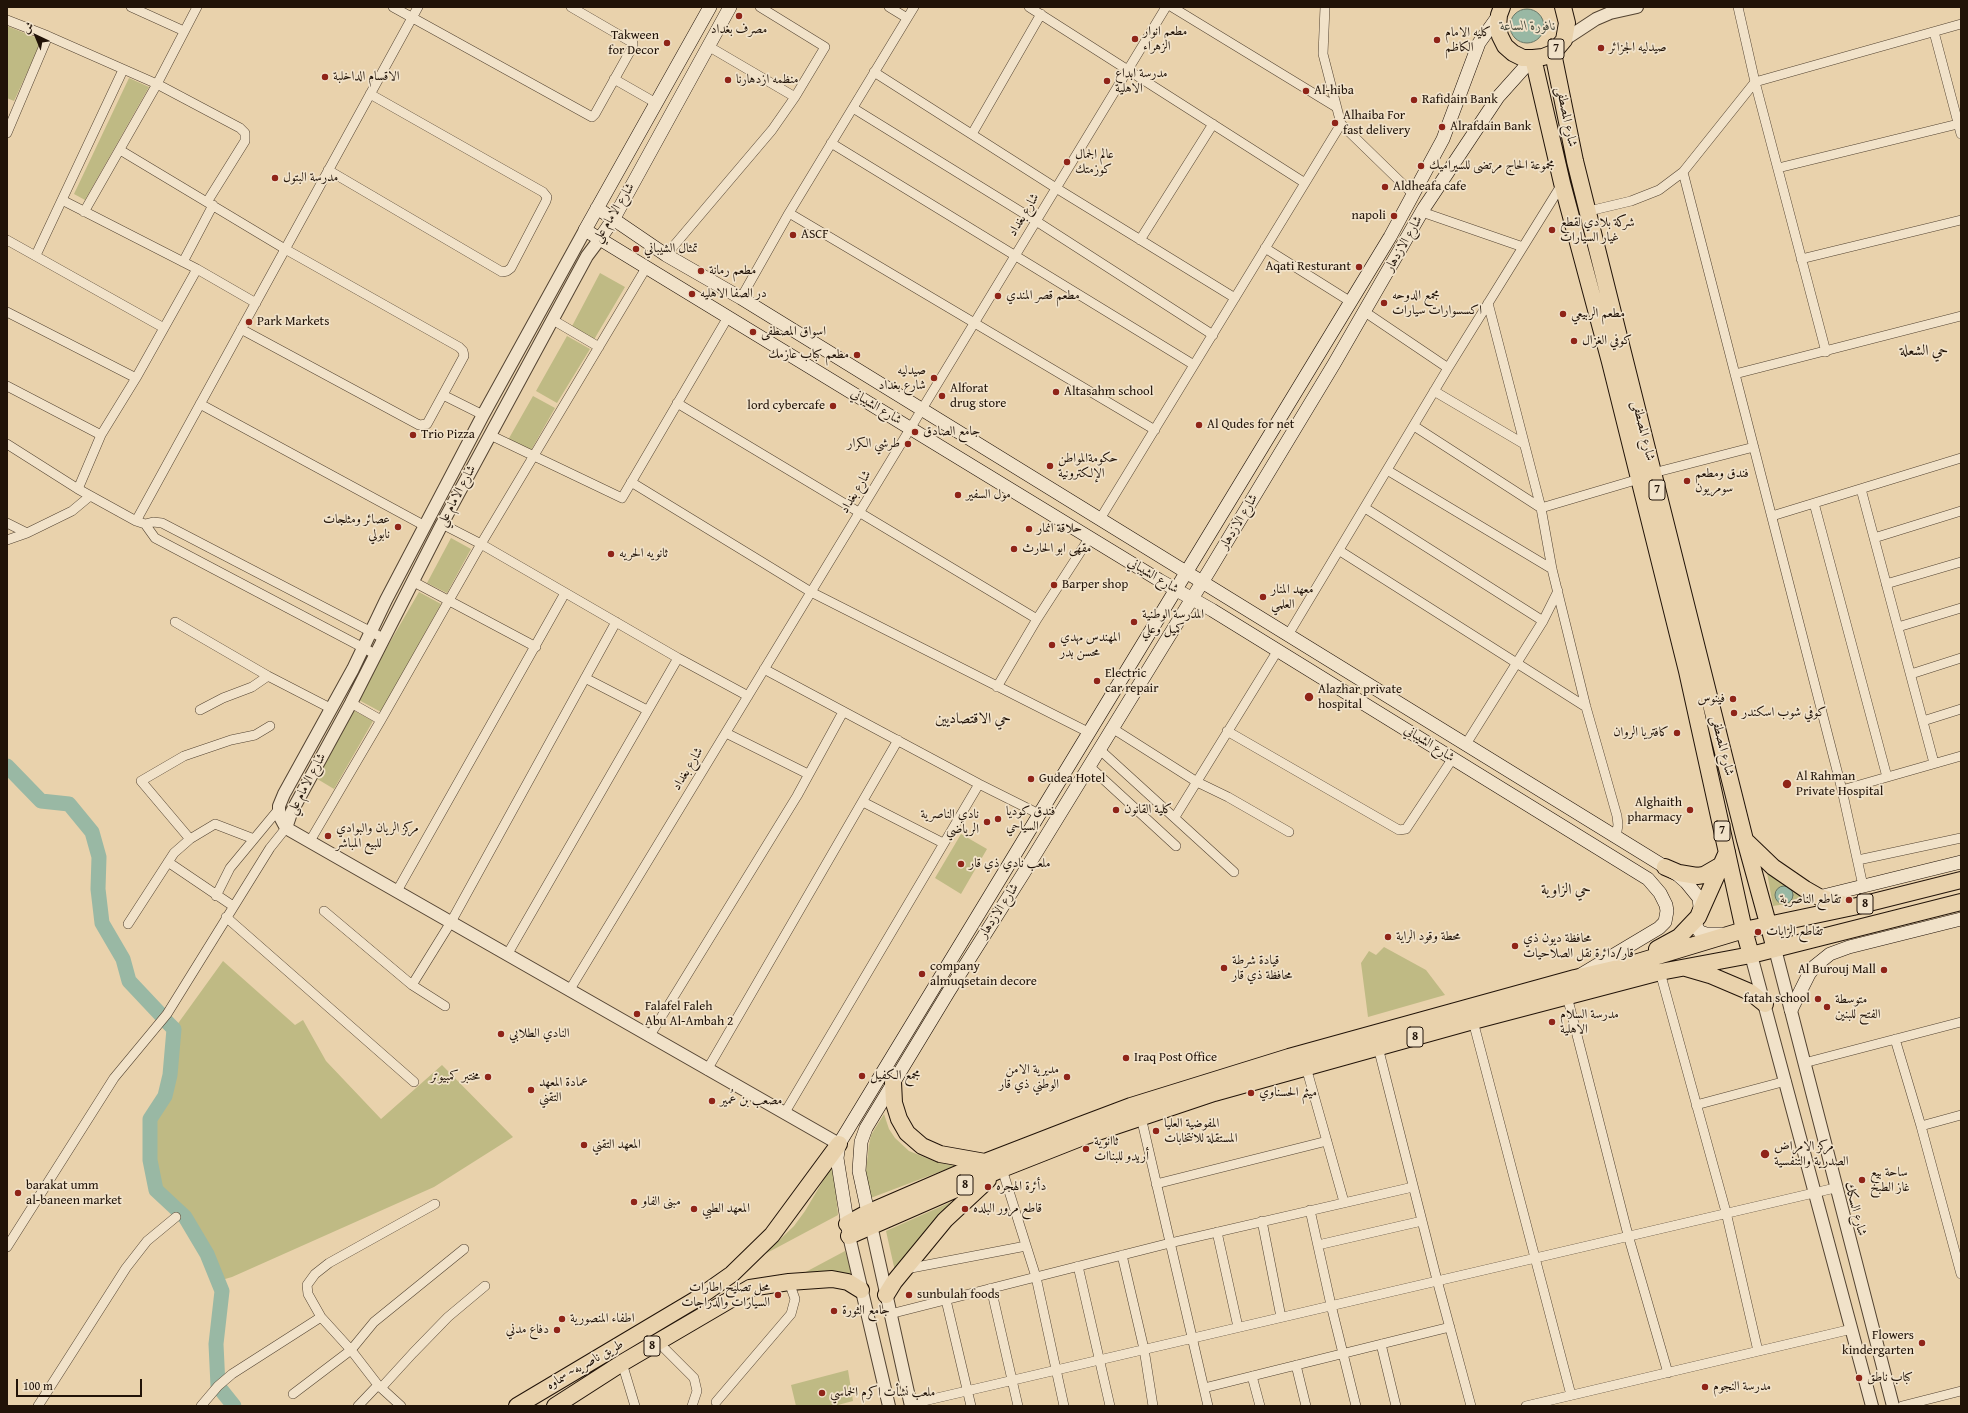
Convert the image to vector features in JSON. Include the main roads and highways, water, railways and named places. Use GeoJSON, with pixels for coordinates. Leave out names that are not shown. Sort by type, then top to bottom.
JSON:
{"type":"FeatureCollection","features":[{"type":"Feature","properties":{"kind":"highway","name":"7"},"geometry":{"type":"LineString","coordinates":[[1500,11],[1498,26],[1500,36],[1505,46],[1513,53],[1523,58],[1533,58],[1543,57],[1553,52],[1564,40],[1567,23],[1563,7]]}},
{"type":"Feature","properties":{"kind":"highway","name":"شارع المصطفى"},"geometry":{"type":"LineString","coordinates":[[1553,52],[1575,161],[1589,211],[1687,671],[1725,858],[1737,932]]}},
{"type":"Feature","properties":{"kind":"highway","name":"شارع المصطفى"},"geometry":{"type":"LineString","coordinates":[[1533,58],[1562,183],[1646,476],[1768,926]]}},
{"type":"Feature","properties":{"kind":"highway"},"geometry":{"type":"LineString","coordinates":[[1745,840],[1783,875],[1819,897],[1853,907]]}},
{"type":"Feature","properties":{"kind":"highway"},"geometry":{"type":"LineString","coordinates":[[1665,867],[1679,873],[1697,876],[1704,875],[1725,858]]}},
{"type":"Feature","properties":{"kind":"highway"},"geometry":{"type":"LineString","coordinates":[[1618,968],[1678,937],[1698,917],[1725,858]]}},
{"type":"Feature","properties":{"kind":"highway","name":"8"},"geometry":{"type":"LineString","coordinates":[[869,1219],[1141,1117],[1302,1062],[1576,978],[1618,968],[1737,932],[1853,907],[1961,880]]}},
{"type":"Feature","properties":{"kind":"highway","name":"8"},"geometry":{"type":"LineString","coordinates":[[848,1230],[985,1162],[1131,1106],[1302,1062],[1378,1047],[1660,972],[1751,955],[1961,902]]}},
{"type":"Feature","properties":{"kind":"highway","name":"7"},"geometry":{"type":"LineString","coordinates":[[1768,926],[1775,949]]}},
{"type":"Feature","properties":{"kind":"highway","name":"7"},"geometry":{"type":"LineString","coordinates":[[1737,932],[1751,955]]}},
{"type":"Feature","properties":{"kind":"highway"},"geometry":{"type":"LineString","coordinates":[[1683,967],[1710,975],[1750,992],[1765,1004]]}},
{"type":"Feature","properties":{"kind":"highway"},"geometry":{"type":"LineString","coordinates":[[892,1082],[894,1103],[899,1118],[907,1133],[922,1146],[940,1154],[985,1162]]}},
{"type":"Feature","properties":{"kind":"highway","name":"طريق ناصريه~ سماوه"},"geometry":{"type":"LineString","coordinates":[[517,1406],[573,1371],[695,1300],[732,1274],[772,1235],[839,1144]]}},
{"type":"Feature","properties":{"kind":"highway"},"geometry":{"type":"LineString","coordinates":[[886,1295],[904,1270],[958,1206],[1002,1169]]}},
{"type":"Feature","properties":{"kind":"highway","name":"طريق ناصريه~ سماوه"},"geometry":{"type":"LineString","coordinates":[[555,1406],[577,1397],[622,1363],[750,1288],[789,1282],[832,1279],[848,1282],[861,1290]]}},
{"type":"Feature","properties":{"kind":"highway"},"geometry":{"type":"LineString","coordinates":[[573,1371],[577,1397]]}},
{"type":"Feature","properties":{"kind":"main road","name":"شارع الامام علي"},"geometry":{"type":"LineString","coordinates":[[585,230],[710,7]]}},
{"type":"Feature","properties":{"kind":"main road","name":"شارع الامام علي"},"geometry":{"type":"LineString","coordinates":[[599,240],[614,218],[730,7]]}},
{"type":"Feature","properties":{"kind":"main road","name":"شارع الازدهار"},"geometry":{"type":"LineString","coordinates":[[839,1144],[1390,237],[1443,139],[1479,43],[1500,11]]}},
{"type":"Feature","properties":{"kind":"main road","name":"شارع الازدهار"},"geometry":{"type":"LineString","coordinates":[[869,1219],[859,1171],[861,1142],[866,1128],[892,1082],[1002,905],[1023,874],[1202,583],[1365,312],[1422,212],[1498,97],[1533,58]]}},
{"type":"Feature","properties":{"kind":"main road","name":"شارع الشيباني"},"geometry":{"type":"LineString","coordinates":[[597,208],[666,254],[741,298],[1665,867],[1686,882],[1699,898],[1700,907],[1698,917]]}},
{"type":"Feature","properties":{"kind":"main road","name":"شارع الشيباني"},"geometry":{"type":"LineString","coordinates":[[585,230],[599,240],[910,427],[1176,590],[1278,650],[1648,879],[1660,893],[1666,905],[1668,911],[1666,922],[1659,928],[1576,978]]}},
{"type":"Feature","properties":{"kind":"main road"},"geometry":{"type":"LineString","coordinates":[[1319,355],[1334,364]]}},
{"type":"Feature","properties":{"kind":"main road"},"geometry":{"type":"LineString","coordinates":[[1522,800],[1531,784]]}},
{"type":"Feature","properties":{"kind":"main road"},"geometry":{"type":"LineString","coordinates":[[1819,897],[1961,862]]}},
{"type":"Feature","properties":{"kind":"main road"},"geometry":{"type":"LineString","coordinates":[[988,897],[1002,905]]}},
{"type":"Feature","properties":{"kind":"main road"},"geometry":{"type":"LineString","coordinates":[[1698,917],[1696,924],[1700,932],[1711,934],[1737,932]]}},
{"type":"Feature","properties":{"kind":"main road"},"geometry":{"type":"LineString","coordinates":[[1791,1010],[1809,974],[1815,966],[1830,954],[1849,947],[1961,919]]}},
{"type":"Feature","properties":{"kind":"main road"},"geometry":{"type":"LineString","coordinates":[[839,1144],[837,1158],[848,1230]]}},
{"type":"Feature","properties":{"kind":"water","name":"نافورة الساعة"},"geometry":{"type":"Polygon","coordinates":[[[1524,9],[1530,9],[1534,10],[1541,16],[1544,26],[1543,33],[1537,40],[1530,43],[1524,43],[1520,42],[1513,36],[1510,29],[1510,23],[1511,19],[1517,12],[1524,9]]]}},
{"type":"Feature","properties":{"kind":"water"},"geometry":{"type":"Polygon","coordinates":[[[1780,886],[1788,886],[1793,891],[1791,902],[1788,904],[1780,904],[1775,899],[1775,891],[1780,886]]]}},
{"type":"Feature","properties":{"kind":"waterway"},"geometry":{"type":"LineString","coordinates":[[7,766],[41,801],[69,804],[92,832],[99,857],[98,889],[102,923],[123,959],[129,981],[161,1015]]}},
{"type":"Feature","properties":{"kind":"waterway"},"geometry":{"type":"LineString","coordinates":[[165,1020],[174,1029],[170,1075],[165,1096],[150,1119],[150,1160],[156,1190],[185,1217],[207,1254],[222,1291],[216,1344],[218,1386],[234,1406]]}},
{"type":"Feature","properties":{"kind":"place","name":"مصرف بغداد"},"geometry":{"type":"Point","coordinates":[739,16]}},
{"type":"Feature","properties":{"kind":"place","name":"مطعم انوار الزهراء"},"geometry":{"type":"Point","coordinates":[1135,39]}},
{"type":"Feature","properties":{"kind":"place","name":"كليه الامام الكاظم"},"geometry":{"type":"Point","coordinates":[1437,40]}},
{"type":"Feature","properties":{"kind":"place","name":"Takween for Decor"},"geometry":{"type":"Point","coordinates":[667,43]}},
{"type":"Feature","properties":{"kind":"place","name":"صيدليه الجزائر"},"geometry":{"type":"Point","coordinates":[1601,48]}},
{"type":"Feature","properties":{"kind":"place","name":"الاقسام الداخلبة"},"geometry":{"type":"Point","coordinates":[325,77]}},
{"type":"Feature","properties":{"kind":"place","name":"منظمه ازدهارنا"},"geometry":{"type":"Point","coordinates":[728,80]}},
{"type":"Feature","properties":{"kind":"place","name":"مدرسة ابداع الاهلية"},"geometry":{"type":"Point","coordinates":[1107,81]}},
{"type":"Feature","properties":{"kind":"place","name":"Al-hiba"},"geometry":{"type":"Point","coordinates":[1306,91]}},
{"type":"Feature","properties":{"kind":"place","name":"Rafidain Bank"},"geometry":{"type":"Point","coordinates":[1414,100]}},
{"type":"Feature","properties":{"kind":"place","name":"Alhaiba For fast delivery"},"geometry":{"type":"Point","coordinates":[1335,123]}},
{"type":"Feature","properties":{"kind":"place","name":"Alrafdain Bank"},"geometry":{"type":"Point","coordinates":[1442,127]}},
{"type":"Feature","properties":{"kind":"place","name":"عالم الجمال كوزمتك"},"geometry":{"type":"Point","coordinates":[1067,162]}},
{"type":"Feature","properties":{"kind":"place","name":"مجموعة الحاج مرتضى للسيراميك"},"geometry":{"type":"Point","coordinates":[1421,166]}},
{"type":"Feature","properties":{"kind":"place","name":"مدرسة البتول"},"geometry":{"type":"Point","coordinates":[275,178]}},
{"type":"Feature","properties":{"kind":"place","name":"Aldheafa cafe"},"geometry":{"type":"Point","coordinates":[1385,187]}},
{"type":"Feature","properties":{"kind":"place","name":"napoli"},"geometry":{"type":"Point","coordinates":[1394,216]}},
{"type":"Feature","properties":{"kind":"place","name":"شركة بلادي لقطع غيار السيارات"},"geometry":{"type":"Point","coordinates":[1552,230]}},
{"type":"Feature","properties":{"kind":"place","name":"ASCF"},"geometry":{"type":"Point","coordinates":[793,235]}},
{"type":"Feature","properties":{"kind":"place","name":"تمثال الشيباني"},"geometry":{"type":"Point","coordinates":[636,249]}},
{"type":"Feature","properties":{"kind":"place","name":"Aqati Resturant"},"geometry":{"type":"Point","coordinates":[1359,267]}},
{"type":"Feature","properties":{"kind":"place","name":"مطعم رمانة"},"geometry":{"type":"Point","coordinates":[701,271]}},
{"type":"Feature","properties":{"kind":"place","name":"در الصفا الاهليه"},"geometry":{"type":"Point","coordinates":[692,294]}},
{"type":"Feature","properties":{"kind":"place","name":"مطعم قصر المندي"},"geometry":{"type":"Point","coordinates":[998,296]}},
{"type":"Feature","properties":{"kind":"place","name":"مجمع الدوحه اكسسوارات سيارات"},"geometry":{"type":"Point","coordinates":[1384,303]}},
{"type":"Feature","properties":{"kind":"place","name":"مطعم الربيعي"},"geometry":{"type":"Point","coordinates":[1563,314]}},
{"type":"Feature","properties":{"kind":"place","name":"Park Markets"},"geometry":{"type":"Point","coordinates":[249,322]}},
{"type":"Feature","properties":{"kind":"place","name":"اسواق المصطفى"},"geometry":{"type":"Point","coordinates":[753,332]}},
{"type":"Feature","properties":{"kind":"place","name":"كوفي الغزال"},"geometry":{"type":"Point","coordinates":[1574,341]}},
{"type":"Feature","properties":{"kind":"place","name":"مطعم كباب عازمك"},"geometry":{"type":"Point","coordinates":[857,355]}},
{"type":"Feature","properties":{"kind":"place","name":"صيدليه شارع بغداد"},"geometry":{"type":"Point","coordinates":[934,378]}},
{"type":"Feature","properties":{"kind":"place","name":"Altasahm school"},"geometry":{"type":"Point","coordinates":[1056,392]}},
{"type":"Feature","properties":{"kind":"place","name":"Alforat drug store"},"geometry":{"type":"Point","coordinates":[942,396]}},
{"type":"Feature","properties":{"kind":"place","name":"lord cybercafe"},"geometry":{"type":"Point","coordinates":[833,406]}},
{"type":"Feature","properties":{"kind":"place","name":"Al Qudes for net"},"geometry":{"type":"Point","coordinates":[1199,425]}},
{"type":"Feature","properties":{"kind":"place","name":"جامع الصادق"},"geometry":{"type":"Point","coordinates":[915,432]}},
{"type":"Feature","properties":{"kind":"place","name":"Trio Pizza"},"geometry":{"type":"Point","coordinates":[413,435]}},
{"type":"Feature","properties":{"kind":"place","name":"طرشي الكرار"},"geometry":{"type":"Point","coordinates":[908,444]}},
{"type":"Feature","properties":{"kind":"place","name":"حكومةالمواطن الإلكترونية"},"geometry":{"type":"Point","coordinates":[1050,466]}},
{"type":"Feature","properties":{"kind":"place","name":"فندق ومطعم سومريون"},"geometry":{"type":"Point","coordinates":[1687,481]}},
{"type":"Feature","properties":{"kind":"place","name":"مول السفير"},"geometry":{"type":"Point","coordinates":[958,495]}},
{"type":"Feature","properties":{"kind":"place","name":"عصائر ومثلجات نابولي"},"geometry":{"type":"Point","coordinates":[398,527]}},
{"type":"Feature","properties":{"kind":"place","name":"حلاقة انمار"},"geometry":{"type":"Point","coordinates":[1029,529]}},
{"type":"Feature","properties":{"kind":"place","name":"مقهى ابو الحارث"},"geometry":{"type":"Point","coordinates":[1014,549]}},
{"type":"Feature","properties":{"kind":"place","name":"ثانويه الحريه"},"geometry":{"type":"Point","coordinates":[611,554]}},
{"type":"Feature","properties":{"kind":"place","name":"Barper shop"},"geometry":{"type":"Point","coordinates":[1054,585]}},
{"type":"Feature","properties":{"kind":"place","name":"معهد المنار العلمي"},"geometry":{"type":"Point","coordinates":[1263,597]}},
{"type":"Feature","properties":{"kind":"place","name":"المدرسة الوطنية كميل وعلي"},"geometry":{"type":"Point","coordinates":[1134,622]}},
{"type":"Feature","properties":{"kind":"place","name":"المهندس مهدي محسن بدر"},"geometry":{"type":"Point","coordinates":[1052,645]}},
{"type":"Feature","properties":{"kind":"place","name":"Electric car repair"},"geometry":{"type":"Point","coordinates":[1097,681]}},
{"type":"Feature","properties":{"kind":"place","name":"Alazhar private hospital"},"geometry":{"type":"Point","coordinates":[1309,697]}},
{"type":"Feature","properties":{"kind":"place","name":"فينوس"},"geometry":{"type":"Point","coordinates":[1733,699]}},
{"type":"Feature","properties":{"kind":"place","name":"كوفي شوب اسكندر"},"geometry":{"type":"Point","coordinates":[1734,713]}},
{"type":"Feature","properties":{"kind":"place","name":"كافتريا الروان"},"geometry":{"type":"Point","coordinates":[1677,733]}},
{"type":"Feature","properties":{"kind":"place","name":"Gudea Hotel"},"geometry":{"type":"Point","coordinates":[1031,779]}},
{"type":"Feature","properties":{"kind":"place","name":"Al Rahman Private Hospital"},"geometry":{"type":"Point","coordinates":[1787,784]}},
{"type":"Feature","properties":{"kind":"place","name":"كلية القانون"},"geometry":{"type":"Point","coordinates":[1116,810]}},
{"type":"Feature","properties":{"kind":"place","name":"Alghaith pharmacy"},"geometry":{"type":"Point","coordinates":[1690,810]}},
{"type":"Feature","properties":{"kind":"place","name":"فندق كوديا السياحي"},"geometry":{"type":"Point","coordinates":[998,819]}},
{"type":"Feature","properties":{"kind":"place","name":"نادي الناصرية الرياضي"},"geometry":{"type":"Point","coordinates":[987,822]}},
{"type":"Feature","properties":{"kind":"place","name":"مركز الريان والبوادي للبيع المباشر"},"geometry":{"type":"Point","coordinates":[328,836]}},
{"type":"Feature","properties":{"kind":"place","name":"ملعب نادي ذي قار"},"geometry":{"type":"Point","coordinates":[961,864]}},
{"type":"Feature","properties":{"kind":"place","name":"تقاطع الناصرية"},"geometry":{"type":"Point","coordinates":[1849,900]}},
{"type":"Feature","properties":{"kind":"place","name":"تقاطع الرايات"},"geometry":{"type":"Point","coordinates":[1758,932]}},
{"type":"Feature","properties":{"kind":"place","name":"محطة وقود الراية"},"geometry":{"type":"Point","coordinates":[1388,937]}},
{"type":"Feature","properties":{"kind":"place","name":"محافظة ديون ذي قار/دائرة نقل الصلاحيات"},"geometry":{"type":"Point","coordinates":[1515,946]}},
{"type":"Feature","properties":{"kind":"place","name":"قيادة شرطة محافظة ذي قار"},"geometry":{"type":"Point","coordinates":[1224,968]}},
{"type":"Feature","properties":{"kind":"place","name":"Al Burouj Mall"},"geometry":{"type":"Point","coordinates":[1884,970]}},
{"type":"Feature","properties":{"kind":"place","name":"company almuqsetain decore"},"geometry":{"type":"Point","coordinates":[922,974]}},
{"type":"Feature","properties":{"kind":"place","name":"fatah school"},"geometry":{"type":"Point","coordinates":[1818,999]}},
{"type":"Feature","properties":{"kind":"place","name":"متوسطة الفتح للبنين"},"geometry":{"type":"Point","coordinates":[1827,1007]}},
{"type":"Feature","properties":{"kind":"place","name":"Falafel Faleh Abu Al-Ambah 2"},"geometry":{"type":"Point","coordinates":[637,1014]}},
{"type":"Feature","properties":{"kind":"place","name":"مدرسة السلام الاهلية"},"geometry":{"type":"Point","coordinates":[1552,1022]}},
{"type":"Feature","properties":{"kind":"place","name":"النادي الطلابي"},"geometry":{"type":"Point","coordinates":[501,1034]}},
{"type":"Feature","properties":{"kind":"place","name":"Iraq Post Office"},"geometry":{"type":"Point","coordinates":[1126,1058]}},
{"type":"Feature","properties":{"kind":"place","name":"مجمع الكفيل"},"geometry":{"type":"Point","coordinates":[862,1076]}},
{"type":"Feature","properties":{"kind":"place","name":"مختبر كمبيوتر"},"geometry":{"type":"Point","coordinates":[488,1077]}},
{"type":"Feature","properties":{"kind":"place","name":"مديرية الامن الوطني ذي قار"},"geometry":{"type":"Point","coordinates":[1067,1077]}},
{"type":"Feature","properties":{"kind":"place","name":"عمادة المعهد التقني"},"geometry":{"type":"Point","coordinates":[531,1090]}},
{"type":"Feature","properties":{"kind":"place","name":"ميثم الحسناوي"},"geometry":{"type":"Point","coordinates":[1251,1093]}},
{"type":"Feature","properties":{"kind":"place","name":"مصعب بن عُمير"},"geometry":{"type":"Point","coordinates":[712,1101]}},
{"type":"Feature","properties":{"kind":"place","name":"المفوضية العليا المستقلة للانتخابات"},"geometry":{"type":"Point","coordinates":[1156,1131]}},
{"type":"Feature","properties":{"kind":"place","name":"المعهد التقني"},"geometry":{"type":"Point","coordinates":[584,1145]}},
{"type":"Feature","properties":{"kind":"place","name":"ثاانوية أريدو للبناات"},"geometry":{"type":"Point","coordinates":[1086,1149]}},
{"type":"Feature","properties":{"kind":"place","name":"مركز الامراض الصدرية والتنفسية"},"geometry":{"type":"Point","coordinates":[1765,1154]}},
{"type":"Feature","properties":{"kind":"place","name":"ساحة بيع غاز الطبخ"},"geometry":{"type":"Point","coordinates":[1862,1180]}},
{"type":"Feature","properties":{"kind":"place","name":"دأئرة الهجره"},"geometry":{"type":"Point","coordinates":[988,1187]}},
{"type":"Feature","properties":{"kind":"place","name":"barakat umm al-baneen market"},"geometry":{"type":"Point","coordinates":[18,1193]}},
{"type":"Feature","properties":{"kind":"place","name":"مبنى الفاو"},"geometry":{"type":"Point","coordinates":[634,1202]}},
{"type":"Feature","properties":{"kind":"place","name":"المعهد الطبي"},"geometry":{"type":"Point","coordinates":[694,1209]}},
{"type":"Feature","properties":{"kind":"place","name":"قاطع مرور البلده"},"geometry":{"type":"Point","coordinates":[965,1209]}},
{"type":"Feature","properties":{"kind":"place","name":"محل تصليح اطارات السيارات والدراجات"},"geometry":{"type":"Point","coordinates":[778,1295]}},
{"type":"Feature","properties":{"kind":"place","name":"sunbulah foods"},"geometry":{"type":"Point","coordinates":[909,1295]}},
{"type":"Feature","properties":{"kind":"place","name":"جامع الثورة"},"geometry":{"type":"Point","coordinates":[834,1311]}},
{"type":"Feature","properties":{"kind":"place","name":"اطفاء المنصورية"},"geometry":{"type":"Point","coordinates":[562,1319]}},
{"type":"Feature","properties":{"kind":"place","name":"دفاع مدني"},"geometry":{"type":"Point","coordinates":[557,1330]}},
{"type":"Feature","properties":{"kind":"place","name":"Flowers kindergarten"},"geometry":{"type":"Point","coordinates":[1922,1343]}},
{"type":"Feature","properties":{"kind":"place","name":"كباب ناطق"},"geometry":{"type":"Point","coordinates":[1859,1378]}},
{"type":"Feature","properties":{"kind":"place","name":"مدرسة النجوم"},"geometry":{"type":"Point","coordinates":[1705,1387]}},
{"type":"Feature","properties":{"kind":"place","name":"ملعب نشأت اكرم الخماسي"},"geometry":{"type":"Point","coordinates":[822,1393]}},
{"type":"Feature","properties":{"kind":"district","name":"حي الشعلة"},"geometry":{"type":"Point","coordinates":[1924,351]}},
{"type":"Feature","properties":{"kind":"district","name":"حي الاقتصاديين"},"geometry":{"type":"Point","coordinates":[973,719]}},
{"type":"Feature","properties":{"kind":"district","name":"حي الزاوية"},"geometry":{"type":"Point","coordinates":[1566,890]}}]}
